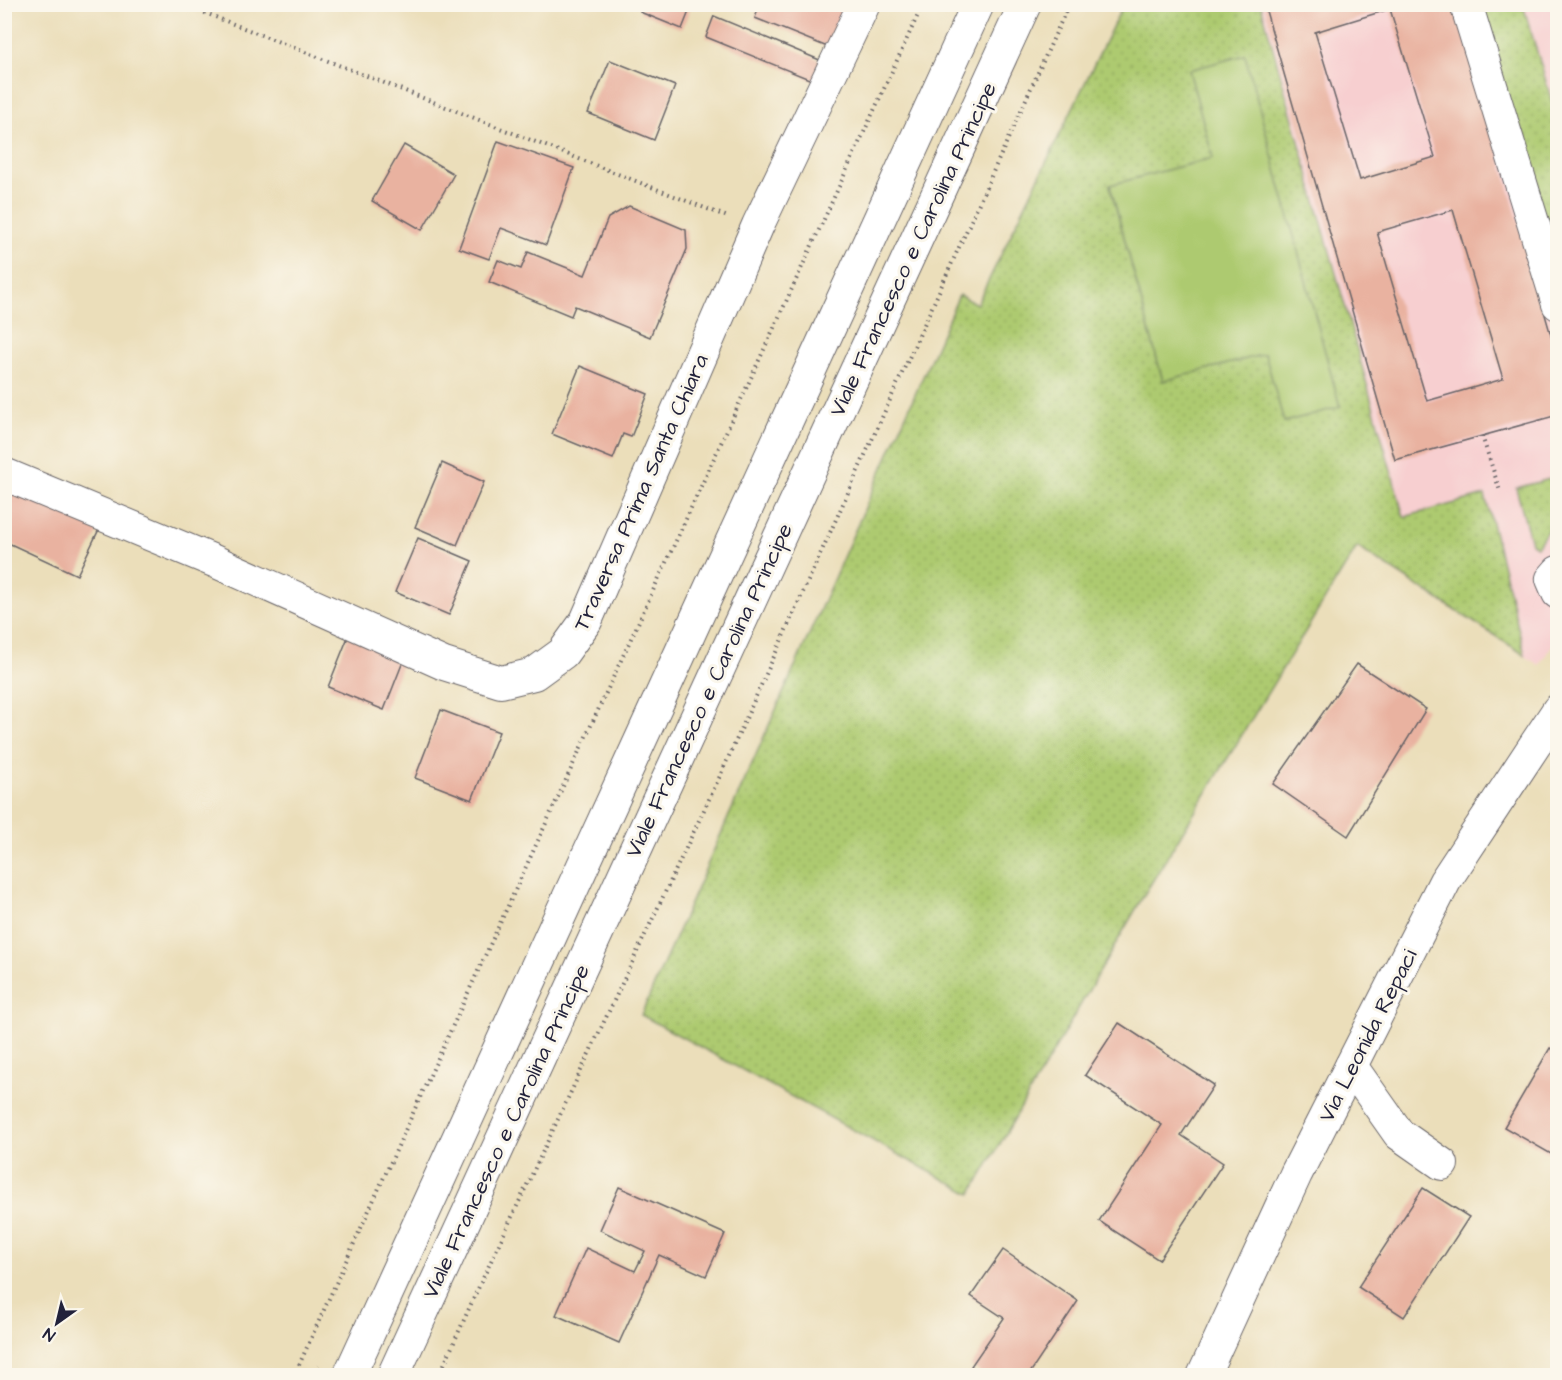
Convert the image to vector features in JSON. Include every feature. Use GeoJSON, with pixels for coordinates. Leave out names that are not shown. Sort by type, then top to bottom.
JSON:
{"type":"FeatureCollection","features":[{"type":"Feature","properties":{"kind":"street","name":"Traversa Prima Santa Chiara"},"geometry":{"type":"LineString","coordinates":[[4,474],[214,561],[444,664],[501,682],[534,674],[563,653],[586,621],[758,225],[864,4]]}},
{"type":"Feature","properties":{"kind":"street","name":"Viale Francesco e Carolina Principe"},"geometry":{"type":"LineString","coordinates":[[349,1376],[978,4]]}},
{"type":"Feature","properties":{"kind":"street","name":"Viale Francesco e Carolina Principe"},"geometry":{"type":"LineString","coordinates":[[393,1376],[1025,4]]}},
{"type":"Feature","properties":{"kind":"street"},"geometry":{"type":"LineString","coordinates":[[1466,4],[1557,304]]}},
{"type":"Feature","properties":{"kind":"street"},"geometry":{"type":"LineString","coordinates":[[1557,572],[1552,579],[1557,593]]}},
{"type":"Feature","properties":{"kind":"street","name":"Via Leonida Repaci"},"geometry":{"type":"LineString","coordinates":[[1203,1376],[1296,1174],[1445,881],[1557,710]]}},
{"type":"Feature","properties":{"kind":"street"},"geometry":{"type":"LineString","coordinates":[[1351,1066],[1399,1134],[1442,1164]]}},
{"type":"Feature","properties":{"kind":"path"},"geometry":{"type":"LineString","coordinates":[[182,4],[734,219]]}},
{"type":"Feature","properties":{"kind":"path"},"geometry":{"type":"LineString","coordinates":[[294,1376],[923,4]]}},
{"type":"Feature","properties":{"kind":"path"},"geometry":{"type":"LineString","coordinates":[[439,1376],[715,787],[1069,4]]}},
{"type":"Feature","properties":{"kind":"path"},"geometry":{"type":"LineString","coordinates":[[1482,436],[1500,492]]}},
{"type":"Feature","properties":{"kind":"shaded area"},"geometry":{"type":"Polygon","coordinates":[[[1123,5],[1557,5],[1557,638],[1539,665],[977,304],[1123,5]]]}},
{"type":"Feature","properties":{"kind":"green space"},"geometry":{"type":"Polygon","coordinates":[[[1123,5],[1261,5],[1404,517],[1485,495],[1525,655],[1357,547],[1144,895],[971,1194],[641,1015],[959,295],[977,304],[1123,5]],[[1213,158],[1110,185],[1163,381],[1213,158]]]}},
{"type":"Feature","properties":{"kind":"green space"},"geometry":{"type":"Polygon","coordinates":[[[1476,5],[1523,5],[1557,118],[1557,267],[1476,5]]]}},
{"type":"Feature","properties":{"kind":"green space"},"geometry":{"type":"Polygon","coordinates":[[[1245,55],[1340,407],[1284,422],[1265,354],[1163,381],[1110,185],[1213,158],[1189,70],[1245,55]]]}},
{"type":"Feature","properties":{"kind":"green space"},"geometry":{"type":"Polygon","coordinates":[[[1557,477],[1557,515],[1537,547],[1531,543],[1516,488],[1557,477]]]}},
{"type":"Feature","properties":{"kind":"building"},"geometry":{"type":"Polygon","coordinates":[[[644,4],[692,4],[682,29],[640,12],[644,4]]]}},
{"type":"Feature","properties":{"kind":"building"},"geometry":{"type":"Polygon","coordinates":[[[760,4],[848,4],[830,48],[755,18],[760,4]]]}},
{"type":"Feature","properties":{"kind":"building"},"geometry":{"type":"Polygon","coordinates":[[[1264,4],[1456,4],[1558,360],[1558,415],[1395,460],[1264,4]],[[1390,9],[1315,32],[1360,180],[1435,157],[1390,9]],[[1453,210],[1377,232],[1427,401],[1503,379],[1453,210]]]}},
{"type":"Feature","properties":{"kind":"building"},"geometry":{"type":"Polygon","coordinates":[[[714,16],[822,61],[814,81],[706,37],[714,16]]]}},
{"type":"Feature","properties":{"kind":"building"},"geometry":{"type":"Polygon","coordinates":[[[610,60],[675,86],[654,140],[588,113],[610,60]]]}},
{"type":"Feature","properties":{"kind":"building"},"geometry":{"type":"Polygon","coordinates":[[[498,141],[574,168],[546,245],[501,228],[489,259],[459,248],[498,141]]]}},
{"type":"Feature","properties":{"kind":"building"},"geometry":{"type":"Polygon","coordinates":[[[404,145],[454,174],[422,230],[372,201],[404,145]]]}},
{"type":"Feature","properties":{"kind":"building"},"geometry":{"type":"Polygon","coordinates":[[[629,206],[686,230],[687,249],[650,337],[575,306],[571,316],[489,282],[498,260],[521,269],[528,252],[585,275],[608,218],[629,206]]]}},
{"type":"Feature","properties":{"kind":"building"},"geometry":{"type":"Polygon","coordinates":[[[580,366],[648,394],[631,437],[623,434],[613,459],[552,434],[580,366]]]}},
{"type":"Feature","properties":{"kind":"building"},"geometry":{"type":"Polygon","coordinates":[[[442,463],[484,482],[457,545],[415,527],[442,463]]]}},
{"type":"Feature","properties":{"kind":"building"},"geometry":{"type":"Polygon","coordinates":[[[4,480],[101,525],[77,575],[4,541],[4,480]]]}},
{"type":"Feature","properties":{"kind":"building"},"geometry":{"type":"Polygon","coordinates":[[[418,538],[472,561],[449,615],[395,592],[418,538]]]}},
{"type":"Feature","properties":{"kind":"building"},"geometry":{"type":"Polygon","coordinates":[[[350,632],[406,654],[384,710],[328,687],[350,632]]]}},
{"type":"Feature","properties":{"kind":"building"},"geometry":{"type":"Polygon","coordinates":[[[1357,664],[1426,709],[1348,836],[1273,784],[1357,664]]]}},
{"type":"Feature","properties":{"kind":"building"},"geometry":{"type":"Polygon","coordinates":[[[441,710],[499,732],[472,800],[415,778],[441,710]]]}},
{"type":"Feature","properties":{"kind":"building"},"geometry":{"type":"Polygon","coordinates":[[[1119,1023],[1214,1085],[1181,1135],[1223,1163],[1159,1260],[1099,1221],[1162,1125],[1085,1075],[1119,1023]]]}},
{"type":"Feature","properties":{"kind":"building"},"geometry":{"type":"Polygon","coordinates":[[[1550,1048],[1558,1053],[1558,1158],[1504,1127],[1550,1048]]]}},
{"type":"Feature","properties":{"kind":"building"},"geometry":{"type":"Polygon","coordinates":[[[619,1187],[725,1234],[706,1276],[659,1255],[619,1343],[556,1315],[586,1248],[635,1271],[645,1251],[600,1230],[619,1187]]]}},
{"type":"Feature","properties":{"kind":"building"},"geometry":{"type":"Polygon","coordinates":[[[1423,1188],[1469,1217],[1404,1317],[1358,1287],[1423,1188]]]}},
{"type":"Feature","properties":{"kind":"building"},"geometry":{"type":"Polygon","coordinates":[[[1003,1250],[1078,1301],[1028,1376],[985,1376],[971,1366],[1004,1318],[971,1296],[1003,1250]]]}}]}
